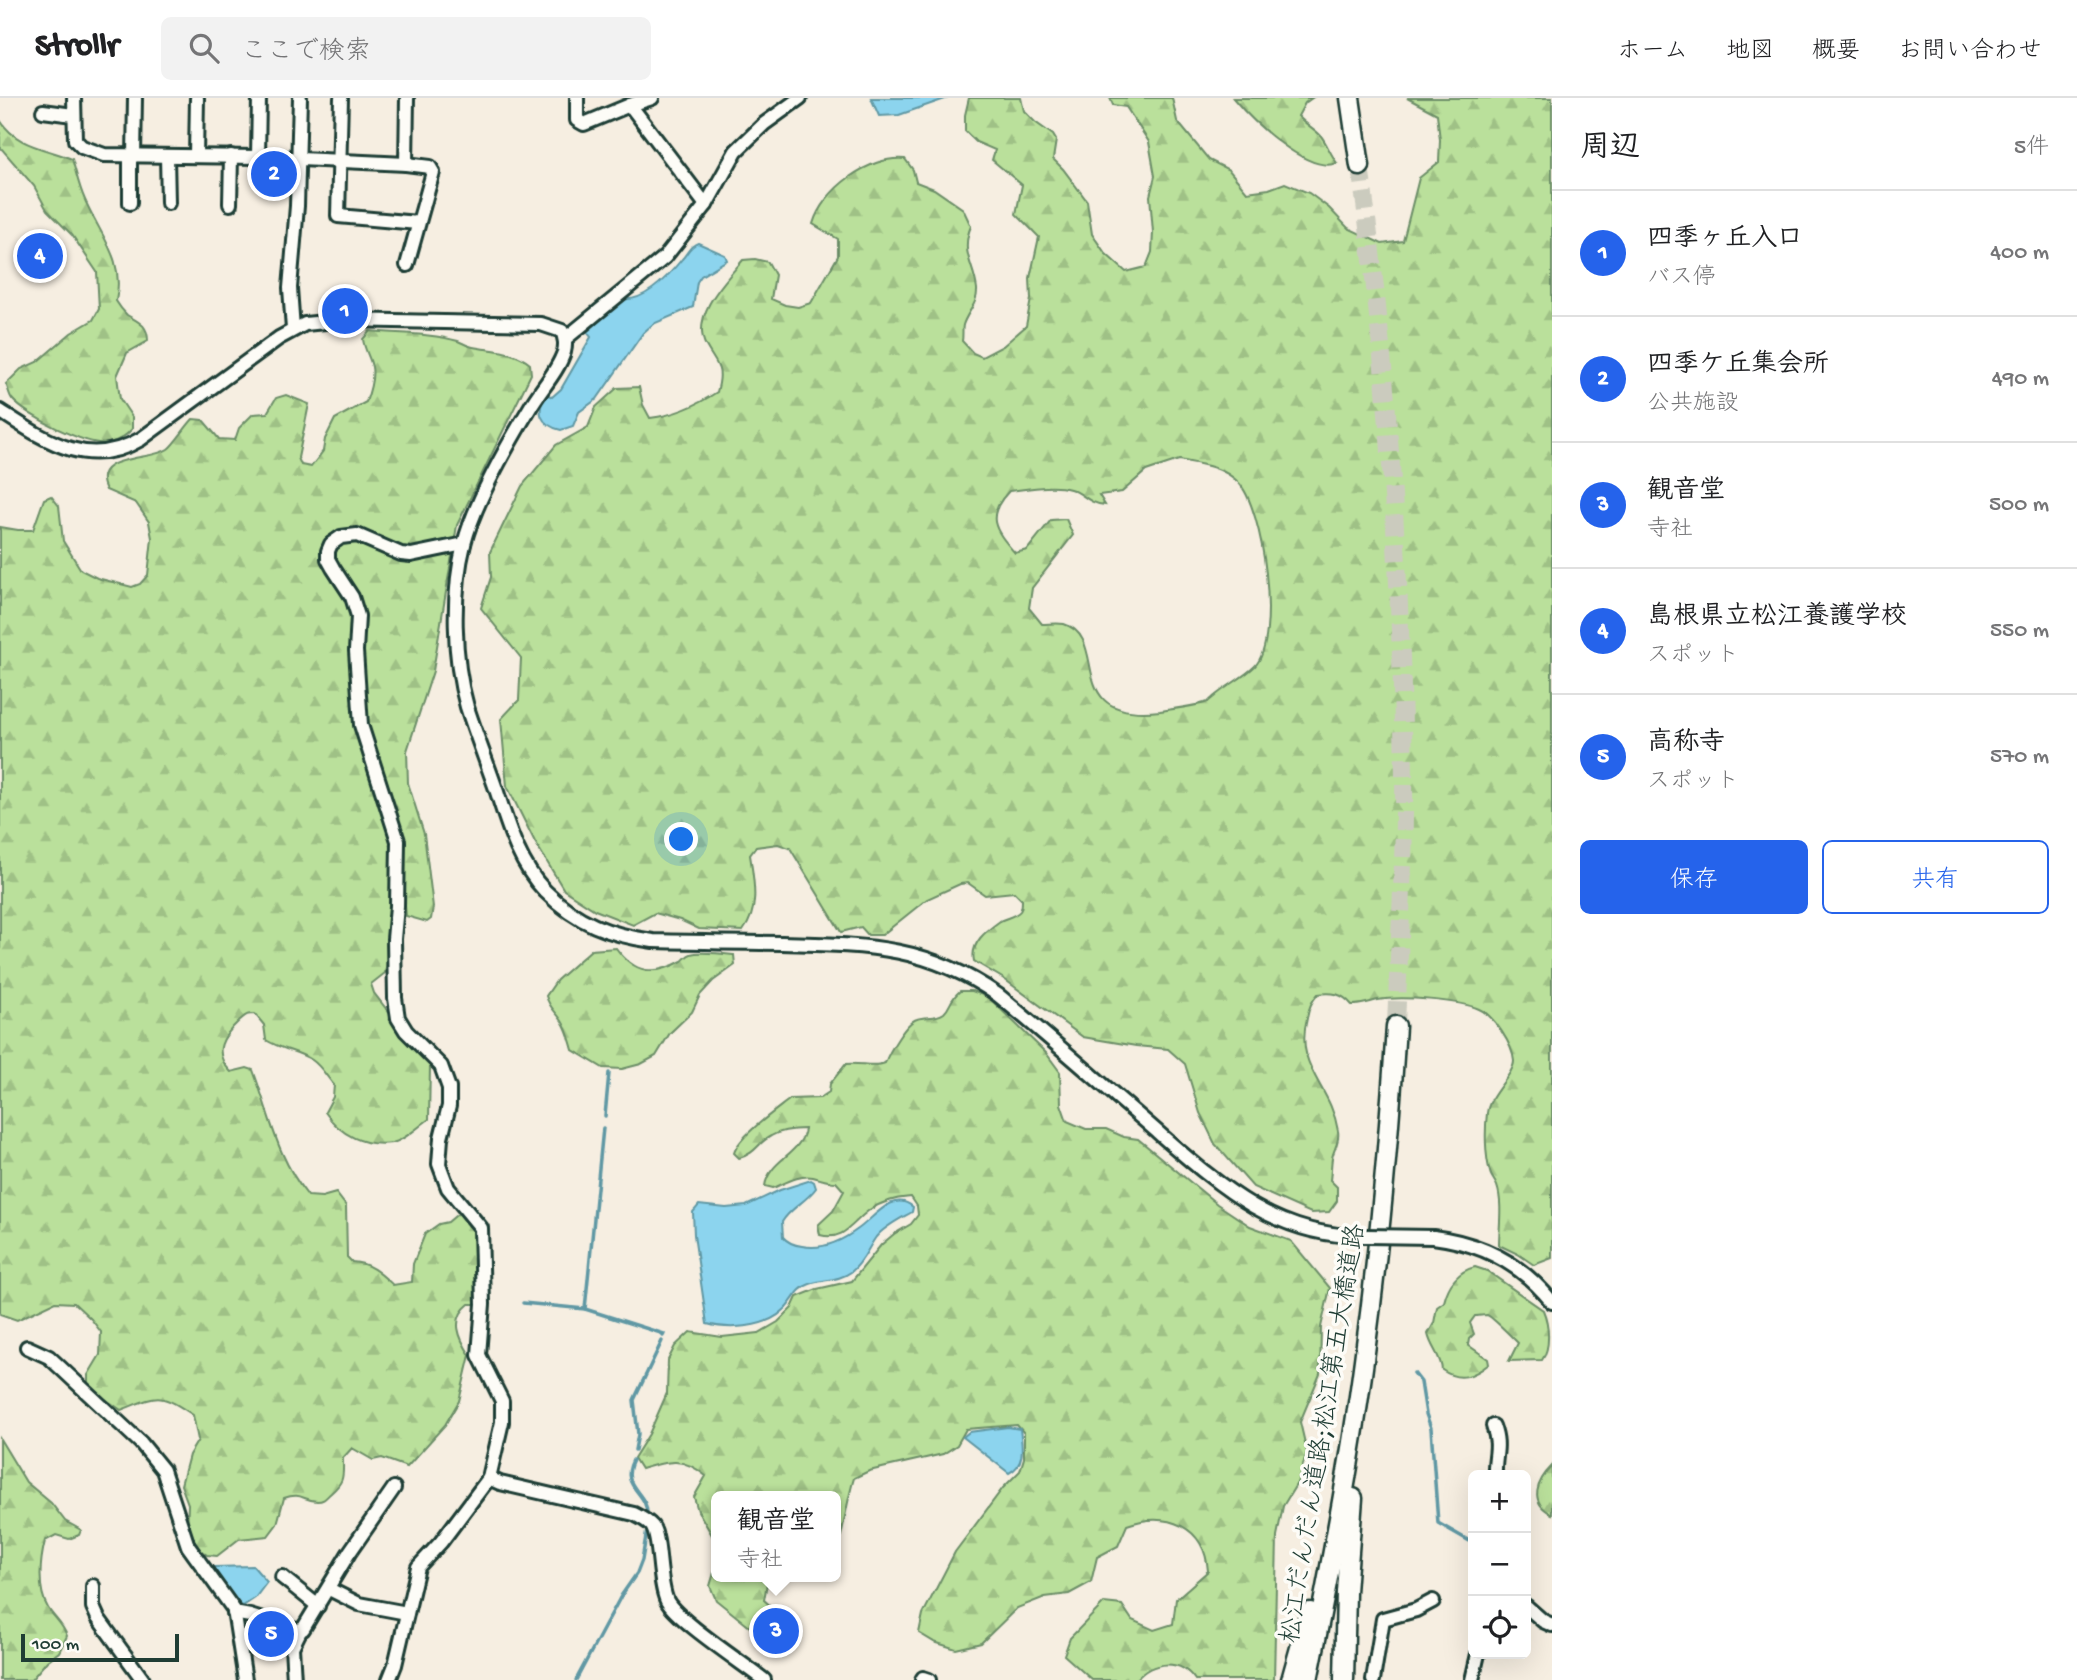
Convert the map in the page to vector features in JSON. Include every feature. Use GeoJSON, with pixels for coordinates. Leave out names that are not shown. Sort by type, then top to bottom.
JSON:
{"type":"FeatureCollection","features":[{"type":"Feature","properties":{"kind":"highway"},"geometry":{"type":"LineString","coordinates":[[1350,98],[1360,166]]}},
{"type":"Feature","properties":{"kind":"highway","name":"松江だんだん道路;松江第五大橋道路"},"geometry":{"type":"LineString","coordinates":[[1308,1680],[1342,1504],[1364,1362],[1381,1216],[1396,1026]]}},
{"type":"Feature","properties":{"kind":"highway"},"geometry":{"type":"LineString","coordinates":[[1344,1680],[1346,1592],[1364,1362]]}},
{"type":"Feature","properties":{"kind":"highway"},"geometry":{"type":"LineString","coordinates":[[1291,1680],[1324,1555],[1342,1504]]}},
{"type":"Feature","properties":{"kind":"street"},"geometry":{"type":"LineString","coordinates":[[74,98],[74,135],[78,144],[104,155],[340,159],[430,167],[433,172],[407,265]]}},
{"type":"Feature","properties":{"kind":"street"},"geometry":{"type":"LineString","coordinates":[[130,203],[135,98]]}},
{"type":"Feature","properties":{"kind":"street"},"geometry":{"type":"LineString","coordinates":[[196,156],[197,98]]}},
{"type":"Feature","properties":{"kind":"street"},"geometry":{"type":"LineString","coordinates":[[258,157],[259,98]]}},
{"type":"Feature","properties":{"kind":"street"},"geometry":{"type":"LineString","coordinates":[[293,329],[290,288],[299,158],[300,98]]}},
{"type":"Feature","properties":{"kind":"street"},"geometry":{"type":"LineString","coordinates":[[341,98],[338,216],[418,223]]}},
{"type":"Feature","properties":{"kind":"street"},"geometry":{"type":"LineString","coordinates":[[406,164],[407,98]]}},
{"type":"Feature","properties":{"kind":"street"},"geometry":{"type":"LineString","coordinates":[[577,98],[578,120],[584,124],[652,98]]}},
{"type":"Feature","properties":{"kind":"street"},"geometry":{"type":"LineString","coordinates":[[565,339],[664,257],[706,205],[736,151],[751,135],[800,98]]}},
{"type":"Feature","properties":{"kind":"street"},"geometry":{"type":"LineString","coordinates":[[630,105],[706,205]]}},
{"type":"Feature","properties":{"kind":"street"},"geometry":{"type":"LineString","coordinates":[[43,111],[73,115]]}},
{"type":"Feature","properties":{"kind":"street"},"geometry":{"type":"LineString","coordinates":[[167,156],[168,203]]}},
{"type":"Feature","properties":{"kind":"street"},"geometry":{"type":"LineString","coordinates":[[230,204],[231,156]]}},
{"type":"Feature","properties":{"kind":"street"},"geometry":{"type":"LineString","coordinates":[[0,411],[55,444],[73,451],[101,454],[114,452],[141,439],[293,329],[305,324],[329,320],[541,324],[562,331],[565,339],[561,360],[528,411],[504,456],[478,508],[464,544],[456,631],[466,705],[515,842],[527,867],[544,890],[582,921],[607,932],[653,941],[868,946],[914,954],[939,963],[981,983],[998,995],[1245,1203],[1284,1222],[1348,1237],[1433,1237],[1474,1246],[1515,1265],[1538,1285],[1552,1302]]}},
{"type":"Feature","properties":{"kind":"street"},"geometry":{"type":"LineString","coordinates":[[389,1680],[396,1665],[418,1567],[441,1542],[489,1478],[502,1422],[502,1401],[479,1355],[483,1304],[481,1228],[449,1188],[441,1172],[441,1138],[449,1106],[449,1088],[444,1071],[406,1031],[398,1018],[394,950],[398,841],[361,725],[356,651],[358,616],[352,597],[328,559],[331,544],[341,537],[357,535],[401,554],[411,555],[464,544]]}},
{"type":"Feature","properties":{"kind":"street"},"geometry":{"type":"LineString","coordinates":[[27,1347],[49,1357],[141,1443],[163,1470],[188,1546],[234,1613],[244,1680]]}},
{"type":"Feature","properties":{"kind":"street"},"geometry":{"type":"LineString","coordinates":[[1493,1426],[1499,1443],[1495,1470]]}},
{"type":"Feature","properties":{"kind":"street"},"geometry":{"type":"LineString","coordinates":[[489,1478],[500,1483],[634,1514],[652,1525],[664,1592],[670,1606],[684,1620],[764,1680]]}},
{"type":"Feature","properties":{"kind":"street"},"geometry":{"type":"LineString","coordinates":[[294,1680],[292,1647],[300,1631],[394,1488]]}},
{"type":"Feature","properties":{"kind":"street"},"geometry":{"type":"LineString","coordinates":[[282,1577],[318,1606]]}},
{"type":"Feature","properties":{"kind":"street"},"geometry":{"type":"LineString","coordinates":[[93,1586],[93,1606],[98,1618],[143,1680]]}},
{"type":"Feature","properties":{"kind":"street"},"geometry":{"type":"LineString","coordinates":[[329,1589],[359,1604],[407,1613]]}},
{"type":"Feature","properties":{"kind":"street"},"geometry":{"type":"LineString","coordinates":[[1373,1680],[1383,1619],[1416,1610],[1433,1601]]}},
{"type":"Feature","properties":{"kind":"street"},"geometry":{"type":"LineString","coordinates":[[1531,1610],[1552,1625]]}},
{"type":"Feature","properties":{"kind":"street"},"geometry":{"type":"LineString","coordinates":[[234,1613],[300,1631]]}},
{"type":"Feature","properties":{"kind":"street"},"geometry":{"type":"LineString","coordinates":[[1472,1680],[1477,1659]]}},
{"type":"Feature","properties":{"kind":"street"},"geometry":{"type":"LineString","coordinates":[[922,1680],[929,1680]]}},
{"type":"Feature","properties":{"kind":"green space"},"geometry":{"type":"Polygon","coordinates":[[[969,98],[1021,98],[1024,111],[1056,140],[1053,159],[1087,201],[1092,234],[1105,253],[1126,272],[1146,267],[1152,252],[1150,196],[1155,176],[1149,142],[1126,107],[1113,105],[1110,98],[1172,98],[1177,121],[1209,160],[1229,170],[1247,192],[1269,189],[1285,183],[1309,193],[1329,208],[1348,228],[1382,244],[1403,241],[1419,178],[1439,162],[1437,114],[1407,98],[1552,98],[1552,1258],[1534,1265],[1499,1245],[1500,1200],[1488,1165],[1486,1120],[1489,1106],[1514,1061],[1502,1032],[1485,1012],[1479,1009],[1458,1003],[1415,999],[1388,999],[1352,1005],[1336,994],[1318,994],[1308,1014],[1304,1036],[1305,1051],[1334,1115],[1338,1131],[1330,1180],[1337,1187],[1337,1201],[1329,1212],[1311,1213],[1253,1187],[1215,1144],[1200,1113],[1185,1064],[1168,1049],[1083,1037],[1004,979],[974,961],[974,949],[985,933],[1000,921],[1020,911],[1022,900],[1014,892],[985,895],[968,883],[960,884],[927,899],[882,935],[868,935],[861,927],[841,932],[790,848],[778,844],[756,847],[750,855],[754,904],[743,931],[699,929],[655,913],[633,925],[595,910],[564,890],[535,842],[507,786],[501,719],[519,700],[521,658],[481,608],[491,577],[490,552],[522,486],[556,445],[588,427],[596,407],[617,388],[639,387],[643,405],[650,418],[685,409],[717,392],[719,372],[702,335],[702,323],[719,289],[743,260],[755,259],[768,262],[775,275],[771,299],[798,307],[811,303],[838,256],[838,239],[813,224],[818,211],[837,187],[849,177],[877,163],[905,159],[913,170],[916,182],[934,189],[963,209],[971,226],[967,251],[977,289],[976,299],[963,325],[962,341],[973,353],[982,357],[1003,346],[1026,326],[1031,299],[1030,278],[1039,237],[1016,214],[1022,185],[992,160],[995,150],[976,142],[965,131],[969,98]],[[1179,460],[1146,471],[1122,492],[1099,495],[1105,505],[1093,502],[1070,489],[1040,487],[1009,491],[995,515],[995,522],[1002,537],[1015,553],[1027,550],[1051,520],[1066,519],[1073,535],[1032,588],[1029,608],[1042,624],[1064,624],[1078,632],[1085,645],[1098,692],[1110,704],[1129,711],[1160,711],[1208,702],[1255,666],[1263,651],[1267,630],[1266,574],[1262,545],[1247,496],[1238,482],[1225,472],[1179,460]]]}},
{"type":"Feature","properties":{"kind":"green space"},"geometry":{"type":"Polygon","coordinates":[[[1233,98],[1312,98],[1305,103],[1298,116],[1321,136],[1337,163],[1325,165],[1296,154],[1266,131],[1233,98]]]}},
{"type":"Feature","properties":{"kind":"green space"},"geometry":{"type":"Polygon","coordinates":[[[0,120],[15,136],[32,146],[72,159],[83,195],[114,260],[118,286],[116,301],[127,315],[146,331],[148,341],[127,353],[117,376],[120,399],[132,417],[132,429],[116,441],[99,443],[58,429],[30,414],[9,394],[6,384],[21,369],[37,362],[71,333],[93,320],[99,309],[97,272],[72,235],[47,210],[34,186],[0,147],[0,120]]]}},
{"type":"Feature","properties":{"kind":"green space"},"geometry":{"type":"Polygon","coordinates":[[[370,331],[436,336],[510,354],[530,364],[531,374],[457,525],[433,671],[407,751],[408,783],[424,834],[433,907],[431,919],[427,922],[406,916],[404,897],[400,892],[385,973],[371,984],[374,993],[430,1066],[429,1119],[407,1136],[392,1143],[362,1141],[345,1133],[325,1112],[333,1097],[334,1085],[312,1060],[266,1040],[264,1025],[255,1014],[246,1015],[234,1026],[224,1038],[221,1051],[225,1065],[231,1072],[247,1068],[253,1070],[281,1151],[308,1196],[322,1197],[336,1193],[346,1206],[347,1257],[352,1262],[369,1267],[393,1285],[412,1282],[413,1264],[425,1234],[439,1224],[448,1222],[461,1211],[475,1231],[479,1300],[463,1310],[458,1322],[460,1335],[470,1355],[459,1401],[445,1425],[407,1467],[382,1458],[373,1460],[352,1448],[343,1458],[341,1481],[325,1498],[317,1501],[298,1496],[284,1498],[277,1524],[268,1536],[239,1539],[217,1556],[207,1555],[194,1546],[187,1535],[188,1504],[181,1485],[189,1455],[198,1440],[193,1415],[173,1402],[158,1398],[121,1410],[88,1387],[88,1375],[100,1355],[101,1332],[74,1303],[55,1302],[17,1320],[0,1314],[0,527],[33,530],[44,499],[51,496],[59,506],[63,541],[81,570],[97,578],[132,587],[140,584],[148,575],[152,538],[149,522],[136,503],[106,490],[103,478],[106,470],[124,460],[168,449],[193,419],[203,420],[219,439],[235,440],[239,428],[253,414],[267,413],[276,398],[286,395],[309,404],[298,458],[301,465],[311,467],[323,451],[325,439],[335,419],[366,402],[372,371],[363,339],[370,331]]]}},
{"type":"Feature","properties":{"kind":"green space"},"geometry":{"type":"Polygon","coordinates":[[[616,948],[630,963],[646,970],[663,969],[690,955],[700,953],[734,955],[735,965],[713,981],[700,995],[692,1012],[670,1033],[656,1056],[641,1064],[622,1069],[603,1068],[573,1050],[566,1028],[546,996],[557,980],[591,950],[616,948]]]}},
{"type":"Feature","properties":{"kind":"green space"},"geometry":{"type":"Polygon","coordinates":[[[960,991],[972,991],[988,997],[1046,1053],[1060,1072],[1061,1104],[1067,1121],[1086,1129],[1106,1129],[1124,1137],[1138,1139],[1217,1204],[1250,1226],[1291,1241],[1330,1288],[1321,1327],[1320,1374],[1300,1422],[1307,1452],[1297,1483],[1283,1506],[1277,1536],[1274,1680],[1195,1680],[1182,1668],[1166,1665],[1150,1669],[1136,1680],[1092,1680],[1064,1655],[1070,1638],[1104,1603],[1122,1605],[1132,1620],[1154,1630],[1173,1624],[1176,1599],[1208,1571],[1200,1543],[1192,1533],[1181,1526],[1156,1520],[1127,1525],[1118,1546],[1097,1557],[1091,1582],[1069,1594],[1045,1597],[1017,1608],[981,1643],[956,1649],[934,1642],[919,1633],[923,1614],[955,1552],[1003,1488],[1020,1471],[1024,1458],[1024,1433],[1017,1425],[966,1429],[957,1445],[943,1454],[869,1471],[854,1478],[841,1536],[841,1491],[711,1491],[711,1533],[698,1511],[694,1497],[706,1476],[690,1465],[675,1462],[641,1469],[634,1458],[649,1434],[667,1393],[668,1360],[675,1346],[690,1332],[722,1337],[759,1333],[778,1322],[792,1308],[797,1297],[852,1281],[881,1245],[911,1224],[918,1215],[917,1206],[911,1197],[894,1199],[873,1208],[847,1230],[835,1236],[820,1235],[818,1225],[833,1211],[844,1191],[836,1182],[808,1176],[773,1188],[765,1186],[767,1177],[798,1145],[805,1129],[775,1134],[739,1158],[734,1153],[737,1146],[758,1124],[790,1099],[820,1098],[829,1092],[830,1084],[846,1064],[885,1063],[903,1031],[913,1021],[944,1013],[960,991]]]}},
{"type":"Feature","properties":{"kind":"green space"},"geometry":{"type":"Polygon","coordinates":[[[1475,1267],[1487,1271],[1543,1310],[1548,1336],[1547,1349],[1542,1360],[1509,1361],[1518,1343],[1489,1316],[1475,1316],[1470,1323],[1474,1334],[1468,1345],[1488,1359],[1489,1364],[1477,1372],[1460,1377],[1442,1370],[1428,1334],[1434,1323],[1437,1307],[1444,1302],[1451,1285],[1459,1275],[1475,1267]]]}},
{"type":"Feature","properties":{"kind":"green space"},"geometry":{"type":"Polygon","coordinates":[[[0,1439],[26,1482],[51,1503],[65,1521],[81,1530],[79,1535],[69,1539],[56,1535],[45,1541],[41,1566],[42,1592],[48,1608],[67,1636],[59,1652],[47,1661],[31,1680],[0,1680],[0,1439]]]}},
{"type":"Feature","properties":{"kind":"green space"},"geometry":{"type":"Polygon","coordinates":[[[1552,1466],[1552,1514],[1540,1504],[1537,1491],[1542,1478],[1552,1466]]]}},
{"type":"Feature","properties":{"kind":"green space"},"geometry":{"type":"Polygon","coordinates":[[[711,1582],[768,1582],[764,1600],[790,1623],[791,1637],[783,1641],[767,1641],[716,1600],[710,1586],[711,1582]]]}},
{"type":"Feature","properties":{"kind":"water"},"geometry":{"type":"Polygon","coordinates":[[[871,98],[948,98],[899,115],[879,116],[871,98]]]}},
{"type":"Feature","properties":{"kind":"water"},"geometry":{"type":"Polygon","coordinates":[[[698,243],[725,255],[727,260],[701,276],[697,282],[693,307],[653,324],[643,333],[597,399],[579,412],[573,426],[561,430],[548,425],[541,412],[543,400],[547,394],[552,397],[561,389],[591,337],[587,332],[623,299],[640,296],[656,286],[698,243]]]}},
{"type":"Feature","properties":{"kind":"water"},"geometry":{"type":"Polygon","coordinates":[[[811,1180],[816,1188],[782,1222],[783,1237],[794,1244],[817,1247],[839,1241],[884,1207],[898,1201],[913,1207],[912,1212],[880,1233],[851,1272],[842,1277],[806,1286],[787,1307],[767,1321],[747,1326],[707,1324],[693,1212],[699,1205],[726,1208],[746,1206],[780,1190],[811,1180]]]}},
{"type":"Feature","properties":{"kind":"water"},"geometry":{"type":"Polygon","coordinates":[[[1008,1427],[1020,1429],[1022,1448],[1018,1465],[1009,1473],[963,1437],[969,1432],[1008,1427]]]}},
{"type":"Feature","properties":{"kind":"water"},"geometry":{"type":"Polygon","coordinates":[[[253,1566],[267,1582],[255,1598],[243,1606],[233,1600],[213,1569],[253,1566]]]}},
{"type":"Feature","properties":{"kind":"waterway"},"geometry":{"type":"LineString","coordinates":[[605,1116],[609,1073]]}},
{"type":"Feature","properties":{"kind":"waterway"},"geometry":{"type":"LineString","coordinates":[[603,1128],[585,1309],[664,1334],[663,1336]]}},
{"type":"Feature","properties":{"kind":"waterway"},"geometry":{"type":"LineString","coordinates":[[523,1303],[585,1309]]}},
{"type":"Feature","properties":{"kind":"waterway"},"geometry":{"type":"LineString","coordinates":[[635,1450],[638,1434],[634,1400],[662,1341]]}},
{"type":"Feature","properties":{"kind":"waterway"},"geometry":{"type":"LineString","coordinates":[[1414,1373],[1421,1382],[1431,1428],[1438,1523],[1468,1540]]}},
{"type":"Feature","properties":{"kind":"waterway"},"geometry":{"type":"LineString","coordinates":[[633,1460],[629,1477],[643,1500],[647,1515]]}},
{"type":"Feature","properties":{"kind":"waterway"},"geometry":{"type":"LineString","coordinates":[[576,1680],[621,1596],[637,1573],[647,1530]]}},
{"type":"Feature","properties":{"kind":"tunnel"},"geometry":{"type":"LineString","coordinates":[[1360,166],[1385,395],[1400,624],[1404,809],[1396,1026]]}},
{"type":"Feature","properties":{"kind":"place","name":"四季ケ丘集会所"},"geometry":{"type":"Point","coordinates":[274,174]}},
{"type":"Feature","properties":{"kind":"place","name":"島根県立松江養護学校"},"geometry":{"type":"Point","coordinates":[40,256]}},
{"type":"Feature","properties":{"kind":"place","name":"四季ヶ丘入口"},"geometry":{"type":"Point","coordinates":[345,311]}},
{"type":"Feature","properties":{"kind":"place","name":"観音堂"},"geometry":{"type":"Point","coordinates":[776,1631]}},
{"type":"Feature","properties":{"kind":"place","name":"高称寺"},"geometry":{"type":"Point","coordinates":[271,1634]}}]}
